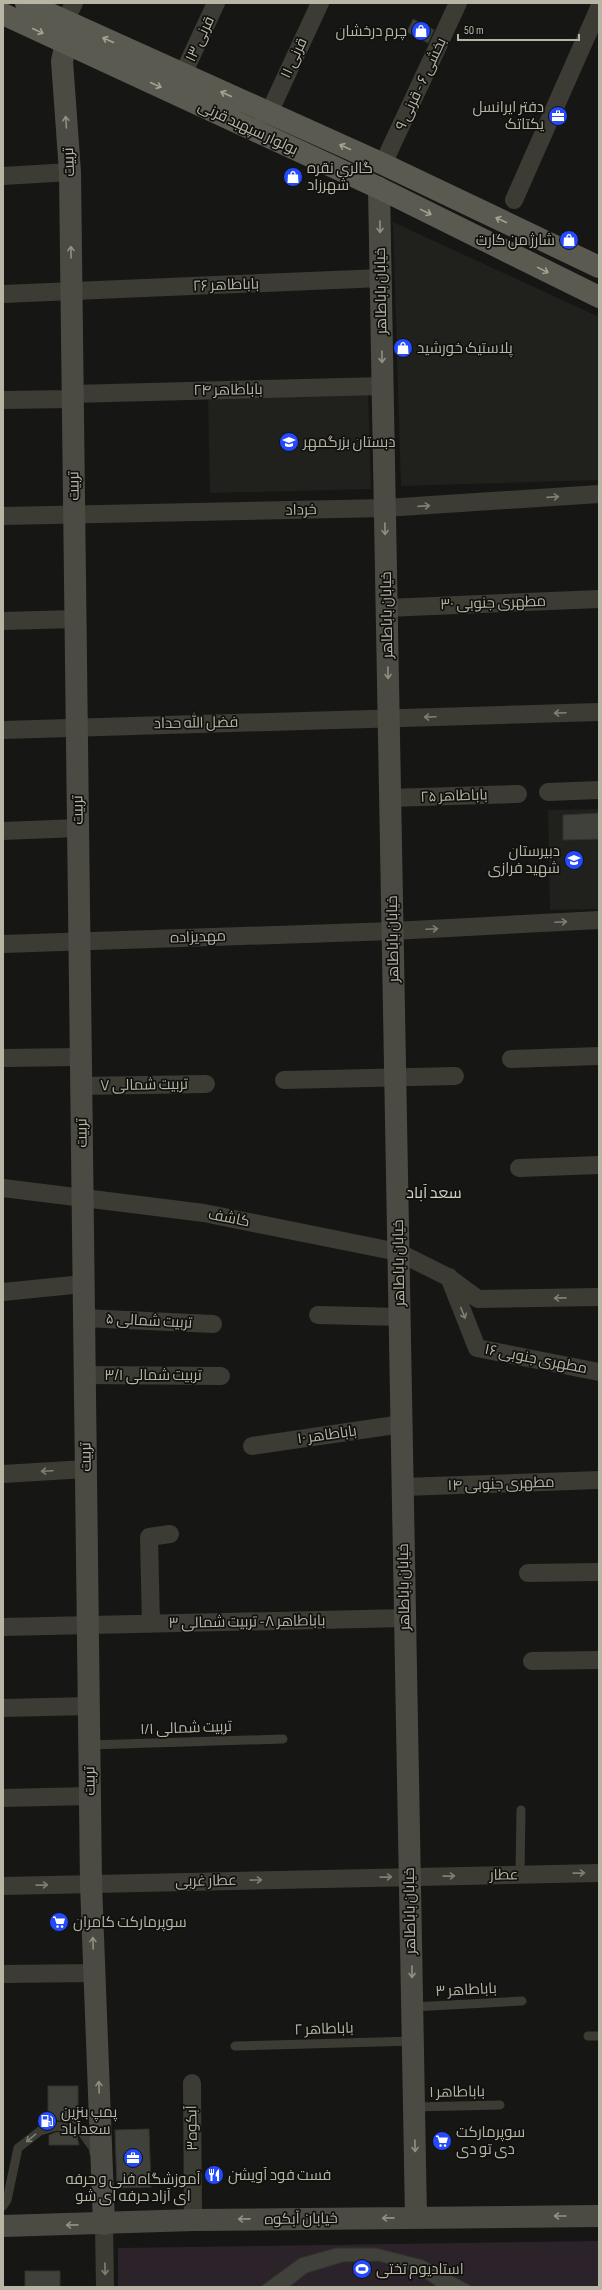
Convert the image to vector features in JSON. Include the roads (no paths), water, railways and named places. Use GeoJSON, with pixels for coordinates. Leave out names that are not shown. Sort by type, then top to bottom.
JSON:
{"type":"FeatureCollection","features":[{"type":"Feature","properties":{"kind":"main road","name":"بولوار سپهبد قرنی"},"geometry":{"type":"LineString","coordinates":[[26,3],[70,12],[183,74],[383,164],[599,267]]}},
{"type":"Feature","properties":{"kind":"main road","name":"بولوار سپهبد قرنی"},"geometry":{"type":"LineString","coordinates":[[3,14],[379,188],[599,297]]}},
{"type":"Feature","properties":{"kind":"street","name":"قرنی ۱۳"},"geometry":{"type":"LineString","coordinates":[[183,74],[216,3]]}},
{"type":"Feature","properties":{"kind":"street","name":"قرنی ۱۱"},"geometry":{"type":"LineString","coordinates":[[269,113],[320,3]]}},
{"type":"Feature","properties":{"kind":"street","name":"بخشی ۶ - قرنی ۹"},"geometry":{"type":"LineString","coordinates":[[383,164],[458,3]]}},
{"type":"Feature","properties":{"kind":"street"},"geometry":{"type":"LineString","coordinates":[[514,200],[599,8]]}},
{"type":"Feature","properties":{"kind":"street","name":"تربیت"},"geometry":{"type":"LineString","coordinates":[[66,44],[62,61],[70,172],[91,1884],[104,2224]]}},
{"type":"Feature","properties":{"kind":"street"},"geometry":{"type":"LineString","coordinates":[[3,176],[70,172]]}},
{"type":"Feature","properties":{"kind":"street","name":"خیابان باباطاهر"},"geometry":{"type":"LineString","coordinates":[[379,188],[416,2217]]}},
{"type":"Feature","properties":{"kind":"street","name":"باباطاهر ۲۶"},"geometry":{"type":"LineString","coordinates":[[3,294],[381,278]]}},
{"type":"Feature","properties":{"kind":"street","name":"باباطاهر ۲۴"},"geometry":{"type":"LineString","coordinates":[[3,400],[383,386]]}},
{"type":"Feature","properties":{"kind":"street","name":"خرداد"},"geometry":{"type":"LineString","coordinates":[[3,516],[74,516],[385,508],[599,494]]}},
{"type":"Feature","properties":{"kind":"street","name":"مطهری جنوبی ۳۰"},"geometry":{"type":"LineString","coordinates":[[387,608],[599,599]]}},
{"type":"Feature","properties":{"kind":"street"},"geometry":{"type":"LineString","coordinates":[[3,621],[75,619]]}},
{"type":"Feature","properties":{"kind":"street","name":"فضل الله حداد"},"geometry":{"type":"LineString","coordinates":[[3,730],[76,726],[389,719],[599,712]]}},
{"type":"Feature","properties":{"kind":"street"},"geometry":{"type":"LineString","coordinates":[[548,792],[599,790]]}},
{"type":"Feature","properties":{"kind":"street","name":"باباطاهر ۲۵"},"geometry":{"type":"LineString","coordinates":[[390,798],[518,794]]}},
{"type":"Feature","properties":{"kind":"street"},"geometry":{"type":"LineString","coordinates":[[3,831],[78,828]]}},
{"type":"Feature","properties":{"kind":"street","name":"مهدیزاده"},"geometry":{"type":"LineString","coordinates":[[3,944],[393,931],[599,920]]}},
{"type":"Feature","properties":{"kind":"street"},"geometry":{"type":"LineString","coordinates":[[511,1059],[599,1056]]}},
{"type":"Feature","properties":{"kind":"street"},"geometry":{"type":"LineString","coordinates":[[3,1058],[81,1057]]}},
{"type":"Feature","properties":{"kind":"street"},"geometry":{"type":"LineString","coordinates":[[284,1080],[455,1076]]}},
{"type":"Feature","properties":{"kind":"street","name":"تربیت شمالی ۷"},"geometry":{"type":"LineString","coordinates":[[81,1086],[206,1084]]}},
{"type":"Feature","properties":{"kind":"street"},"geometry":{"type":"LineString","coordinates":[[519,1168],[599,1165]]}},
{"type":"Feature","properties":{"kind":"street","name":"کاشف"},"geometry":{"type":"LineString","coordinates":[[3,1188],[82,1196],[204,1213],[398,1252],[448,1277],[478,1299],[599,1297]]}},
{"type":"Feature","properties":{"kind":"street","name":"مطهری جنوبی ۱۶"},"geometry":{"type":"LineString","coordinates":[[448,1277],[477,1348],[599,1372]]}},
{"type":"Feature","properties":{"kind":"street"},"geometry":{"type":"LineString","coordinates":[[3,1292],[84,1284]]}},
{"type":"Feature","properties":{"kind":"street"},"geometry":{"type":"LineString","coordinates":[[318,1315],[400,1317]]}},
{"type":"Feature","properties":{"kind":"street","name":"تربیت شمالی ۵"},"geometry":{"type":"LineString","coordinates":[[84,1318],[213,1324]]}},
{"type":"Feature","properties":{"kind":"street","name":"تربیت شمالی ۳/۱"},"geometry":{"type":"LineString","coordinates":[[85,1375],[221,1376]]}},
{"type":"Feature","properties":{"kind":"street","name":"باباطاهر ۱۰"},"geometry":{"type":"LineString","coordinates":[[252,1446],[402,1424]]}},
{"type":"Feature","properties":{"kind":"street"},"geometry":{"type":"LineString","coordinates":[[3,1474],[86,1469]]}},
{"type":"Feature","properties":{"kind":"street","name":"مطهری جنوبی ۱۴"},"geometry":{"type":"LineString","coordinates":[[403,1487],[599,1480]]}},
{"type":"Feature","properties":{"kind":"street"},"geometry":{"type":"LineString","coordinates":[[151,1624],[149,1540],[151,1536],[170,1534]]}},
{"type":"Feature","properties":{"kind":"street"},"geometry":{"type":"LineString","coordinates":[[528,1573],[599,1572]]}},
{"type":"Feature","properties":{"kind":"street","name":"باباطاهر ۸- تربیت شمالی ۳"},"geometry":{"type":"LineString","coordinates":[[3,1627],[405,1618]]}},
{"type":"Feature","properties":{"kind":"street"},"geometry":{"type":"LineString","coordinates":[[532,1661],[599,1660]]}},
{"type":"Feature","properties":{"kind":"street"},"geometry":{"type":"LineString","coordinates":[[3,1708],[89,1706]]}},
{"type":"Feature","properties":{"kind":"street"},"geometry":{"type":"LineString","coordinates":[[3,1798],[90,1796]]}},
{"type":"Feature","properties":{"kind":"street","name":"عطار"},"geometry":{"type":"LineString","coordinates":[[410,1877],[599,1873]]}},
{"type":"Feature","properties":{"kind":"street","name":"عطار غربی"},"geometry":{"type":"LineString","coordinates":[[3,1886],[410,1877]]}},
{"type":"Feature","properties":{"kind":"street"},"geometry":{"type":"LineString","coordinates":[[3,1974],[94,1973]]}},
{"type":"Feature","properties":{"kind":"street","name":"آبکوه۳"},"geometry":{"type":"LineString","coordinates":[[192,2084],[193,2220]]}},
{"type":"Feature","properties":{"kind":"street","name":"خیابان آبکوه"},"geometry":{"type":"LineString","coordinates":[[3,2226],[193,2220],[599,2216]]}},
{"type":"Feature","properties":{"kind":"street"},"geometry":{"type":"LineString","coordinates":[[104,2224],[105,2287]]}},
{"type":"Feature","properties":{"kind":"lane","name":"تربیت شمالی ۱/۱"},"geometry":{"type":"LineString","coordinates":[[89,1745],[283,1739]]}},
{"type":"Feature","properties":{"kind":"lane"},"geometry":{"type":"LineString","coordinates":[[520,1874],[521,1810]]}},
{"type":"Feature","properties":{"kind":"lane","name":"باباطاهر ۳"},"geometry":{"type":"LineString","coordinates":[[412,2007],[522,2001]]}},
{"type":"Feature","properties":{"kind":"lane"},"geometry":{"type":"LineString","coordinates":[[588,2036],[599,2036]]}},
{"type":"Feature","properties":{"kind":"lane","name":"باباطاهر ۲"},"geometry":{"type":"LineString","coordinates":[[235,2046],[413,2041]]}},
{"type":"Feature","properties":{"kind":"lane","name":"باباطاهر ۱"},"geometry":{"type":"LineString","coordinates":[[414,2107],[500,2105]]}},
{"type":"Feature","properties":{"kind":"lane"},"geometry":{"type":"LineString","coordinates":[[3,2206],[11,2185],[18,2148],[40,2131],[57,2126],[81,2131],[93,2148],[104,2224]]}},
{"type":"Feature","properties":{"kind":"place","name":"چرم درخشان"},"geometry":{"type":"Point","coordinates":[421,31]}},
{"type":"Feature","properties":{"kind":"place","name":"دفتر ایرانسل یکتاتک"},"geometry":{"type":"Point","coordinates":[558,116]}},
{"type":"Feature","properties":{"kind":"place","name":"گالری نقره شهرزاد"},"geometry":{"type":"Point","coordinates":[293,177]}},
{"type":"Feature","properties":{"kind":"place","name":"شارژ من کارت"},"geometry":{"type":"Point","coordinates":[569,240]}},
{"type":"Feature","properties":{"kind":"place","name":"پلاستیک خورشید"},"geometry":{"type":"Point","coordinates":[403,348]}},
{"type":"Feature","properties":{"kind":"place","name":"دبستان بزرگمهر"},"geometry":{"type":"Point","coordinates":[289,442]}},
{"type":"Feature","properties":{"kind":"place","name":"دبیرستان شهید فرازی"},"geometry":{"type":"Point","coordinates":[574,860]}},
{"type":"Feature","properties":{"kind":"place","name":"سوپرمارکت کامران"},"geometry":{"type":"Point","coordinates":[59,1922]}},
{"type":"Feature","properties":{"kind":"place","name":"پمپ بنزین سعدآباد"},"geometry":{"type":"Point","coordinates":[47,2121]}},
{"type":"Feature","properties":{"kind":"place","name":"سوپرمارکت دی تو دی"},"geometry":{"type":"Point","coordinates":[442,2141]}},
{"type":"Feature","properties":{"kind":"place","name":"آموزشگاه فنی و حرفه ای آزاد حرفه ای شو"},"geometry":{"type":"Point","coordinates":[133,2158]}},
{"type":"Feature","properties":{"kind":"place","name":"فست فود آویشن"},"geometry":{"type":"Point","coordinates":[214,2175]}},
{"type":"Feature","properties":{"kind":"place","name":"استادیوم تختی"},"geometry":{"type":"Point","coordinates":[362,2269]}},
{"type":"Feature","properties":{"kind":"district","name":"سعد آباد"},"geometry":{"type":"Point","coordinates":[434,1193]}}]}
